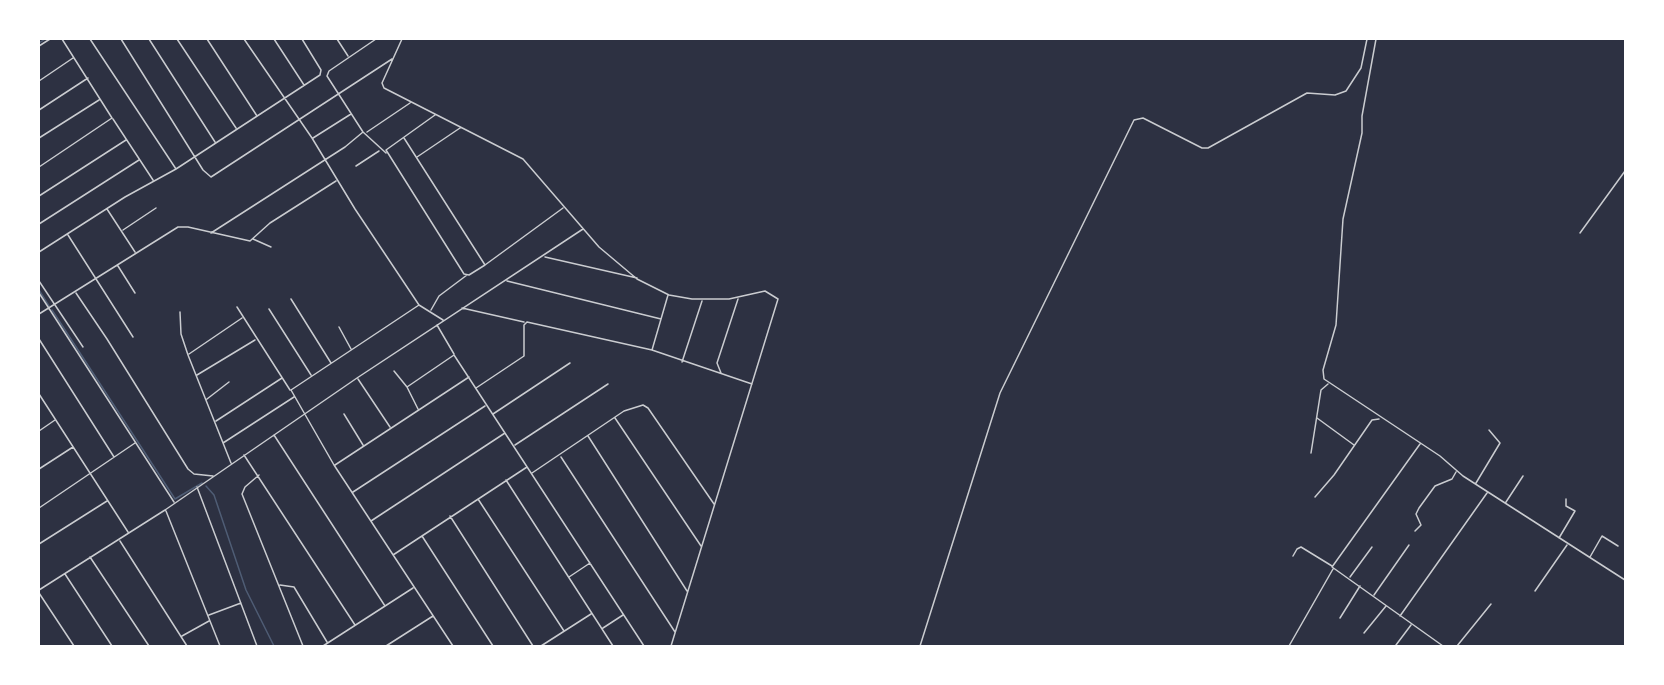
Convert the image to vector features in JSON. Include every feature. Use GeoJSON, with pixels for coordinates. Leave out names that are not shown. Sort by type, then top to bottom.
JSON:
{"type":"FeatureCollection","features":[{"type":"Feature","properties":{"kind":"street"},"geometry":{"type":"LineString","coordinates":[[39,46],[50,39]]}},
{"type":"Feature","properties":{"kind":"street"},"geometry":{"type":"LineString","coordinates":[[62,39],[153,180]]}},
{"type":"Feature","properties":{"kind":"street"},"geometry":{"type":"LineString","coordinates":[[90,39],[176,169]]}},
{"type":"Feature","properties":{"kind":"street"},"geometry":{"type":"LineString","coordinates":[[121,39],[203,170],[211,177],[297,119],[393,59]]}},
{"type":"Feature","properties":{"kind":"street"},"geometry":{"type":"LineString","coordinates":[[149,39],[216,142]]}},
{"type":"Feature","properties":{"kind":"street"},"geometry":{"type":"LineString","coordinates":[[177,39],[237,129]]}},
{"type":"Feature","properties":{"kind":"street"},"geometry":{"type":"LineString","coordinates":[[207,39],[257,116]]}},
{"type":"Feature","properties":{"kind":"street"},"geometry":{"type":"LineString","coordinates":[[244,39],[312,138],[419,305],[443,320]]}},
{"type":"Feature","properties":{"kind":"street"},"geometry":{"type":"LineString","coordinates":[[274,39],[304,86]]}},
{"type":"Feature","properties":{"kind":"street"},"geometry":{"type":"LineString","coordinates":[[39,252],[153,180],[176,169],[320,75],[321,69],[302,39]]}},
{"type":"Feature","properties":{"kind":"street"},"geometry":{"type":"LineString","coordinates":[[338,39],[349,57]]}},
{"type":"Feature","properties":{"kind":"street"},"geometry":{"type":"LineString","coordinates":[[367,39],[370,43]]}},
{"type":"Feature","properties":{"kind":"street"},"geometry":{"type":"LineString","coordinates":[[376,39],[327,73],[364,132],[380,150],[387,153],[462,272],[467,275]]}},
{"type":"Feature","properties":{"kind":"street"},"geometry":{"type":"LineString","coordinates":[[402,39],[382,86],[523,159],[599,247],[637,279]]}},
{"type":"Feature","properties":{"kind":"street"},"geometry":{"type":"LineString","coordinates":[[920,646],[1000,393],[1134,120],[1143,118],[1202,148],[1208,148],[1307,93],[1335,95],[1346,91],[1361,68],[1367,39]]}},
{"type":"Feature","properties":{"kind":"street"},"geometry":{"type":"LineString","coordinates":[[1376,39],[1362,116],[1362,133],[1340,245],[1340,289],[1336,325],[1323,370],[1324,379],[1379,419],[1420,443],[1476,484],[1625,580]]}},
{"type":"Feature","properties":{"kind":"street"},"geometry":{"type":"LineString","coordinates":[[39,81],[74,58]]}},
{"type":"Feature","properties":{"kind":"street"},"geometry":{"type":"LineString","coordinates":[[39,110],[88,78]]}},
{"type":"Feature","properties":{"kind":"street"},"geometry":{"type":"LineString","coordinates":[[39,138],[100,99]]}},
{"type":"Feature","properties":{"kind":"street"},"geometry":{"type":"LineString","coordinates":[[210,233],[412,102]]}},
{"type":"Feature","properties":{"kind":"street"},"geometry":{"type":"LineString","coordinates":[[312,138],[351,114]]}},
{"type":"Feature","properties":{"kind":"street"},"geometry":{"type":"LineString","coordinates":[[387,153],[387,148],[436,115]]}},
{"type":"Feature","properties":{"kind":"street"},"geometry":{"type":"LineString","coordinates":[[39,167],[112,118]]}},
{"type":"Feature","properties":{"kind":"street"},"geometry":{"type":"LineString","coordinates":[[416,157],[460,128]]}},
{"type":"Feature","properties":{"kind":"street"},"geometry":{"type":"LineString","coordinates":[[404,137],[484,265]]}},
{"type":"Feature","properties":{"kind":"street"},"geometry":{"type":"LineString","coordinates":[[39,196],[126,140]]}},
{"type":"Feature","properties":{"kind":"street"},"geometry":{"type":"LineString","coordinates":[[356,166],[380,150]]}},
{"type":"Feature","properties":{"kind":"street"},"geometry":{"type":"LineString","coordinates":[[39,224],[139,160]]}},
{"type":"Feature","properties":{"kind":"street"},"geometry":{"type":"LineString","coordinates":[[1580,233],[1625,171]]}},
{"type":"Feature","properties":{"kind":"street"},"geometry":{"type":"LineString","coordinates":[[39,314],[182,226],[249,242],[270,223],[337,180]]}},
{"type":"Feature","properties":{"kind":"street"},"geometry":{"type":"LineString","coordinates":[[430,311],[439,296],[565,207]]}},
{"type":"Feature","properties":{"kind":"street"},"geometry":{"type":"LineString","coordinates":[[123,230],[156,208]]}},
{"type":"Feature","properties":{"kind":"street"},"geometry":{"type":"LineString","coordinates":[[107,209],[123,230],[136,253]]}},
{"type":"Feature","properties":{"kind":"street"},"geometry":{"type":"LineString","coordinates":[[74,646],[39,591],[165,510],[443,320],[507,281],[584,229]]}},
{"type":"Feature","properties":{"kind":"street"},"geometry":{"type":"LineString","coordinates":[[68,235],[133,337]]}},
{"type":"Feature","properties":{"kind":"street"},"geometry":{"type":"LineString","coordinates":[[252,238],[271,247]]}},
{"type":"Feature","properties":{"kind":"street"},"geometry":{"type":"LineString","coordinates":[[544,256],[637,279],[669,294],[703,300],[738,298],[765,291],[778,298],[671,646]]}},
{"type":"Feature","properties":{"kind":"street"},"geometry":{"type":"LineString","coordinates":[[118,266],[135,293]]}},
{"type":"Feature","properties":{"kind":"street"},"geometry":{"type":"LineString","coordinates":[[39,280],[83,347]]}},
{"type":"Feature","properties":{"kind":"street"},"geometry":{"type":"LineString","coordinates":[[507,281],[661,319]]}},
{"type":"Feature","properties":{"kind":"street"},"geometry":{"type":"LineString","coordinates":[[39,292],[174,502]]}},
{"type":"Feature","properties":{"kind":"street"},"geometry":{"type":"LineString","coordinates":[[75,293],[107,339],[191,472],[214,476]]}},
{"type":"Feature","properties":{"kind":"street"},"geometry":{"type":"LineString","coordinates":[[652,350],[669,294]]}},
{"type":"Feature","properties":{"kind":"street"},"geometry":{"type":"LineString","coordinates":[[714,371],[738,298]]}},
{"type":"Feature","properties":{"kind":"street"},"geometry":{"type":"LineString","coordinates":[[291,299],[332,363]]}},
{"type":"Feature","properties":{"kind":"street"},"geometry":{"type":"LineString","coordinates":[[682,362],[703,300]]}},
{"type":"Feature","properties":{"kind":"street"},"geometry":{"type":"LineString","coordinates":[[291,390],[419,305]]}},
{"type":"Feature","properties":{"kind":"street"},"geometry":{"type":"LineString","coordinates":[[237,307],[256,340],[295,396],[334,465],[453,646]]}},
{"type":"Feature","properties":{"kind":"street"},"geometry":{"type":"LineString","coordinates":[[462,308],[652,350],[752,384]]}},
{"type":"Feature","properties":{"kind":"street"},"geometry":{"type":"LineString","coordinates":[[269,309],[311,376]]}},
{"type":"Feature","properties":{"kind":"street"},"geometry":{"type":"LineString","coordinates":[[180,312],[181,334],[188,355],[231,464]]}},
{"type":"Feature","properties":{"kind":"street"},"geometry":{"type":"LineString","coordinates":[[188,355],[242,317]]}},
{"type":"Feature","properties":{"kind":"street"},"geometry":{"type":"LineString","coordinates":[[476,388],[524,356],[525,323]]}},
{"type":"Feature","properties":{"kind":"street"},"geometry":{"type":"LineString","coordinates":[[437,325],[454,355],[644,646]]}},
{"type":"Feature","properties":{"kind":"street"},"geometry":{"type":"LineString","coordinates":[[339,327],[352,349]]}},
{"type":"Feature","properties":{"kind":"street"},"geometry":{"type":"LineString","coordinates":[[39,339],[114,457]]}},
{"type":"Feature","properties":{"kind":"street"},"geometry":{"type":"LineString","coordinates":[[196,375],[256,340]]}},
{"type":"Feature","properties":{"kind":"street"},"geometry":{"type":"LineString","coordinates":[[407,387],[454,355]]}},
{"type":"Feature","properties":{"kind":"street"},"geometry":{"type":"LineString","coordinates":[[493,414],[570,363]]}},
{"type":"Feature","properties":{"kind":"street"},"geometry":{"type":"LineString","coordinates":[[717,366],[721,373]]}},
{"type":"Feature","properties":{"kind":"street"},"geometry":{"type":"LineString","coordinates":[[394,371],[407,387],[418,409]]}},
{"type":"Feature","properties":{"kind":"street"},"geometry":{"type":"LineString","coordinates":[[334,465],[469,377]]}},
{"type":"Feature","properties":{"kind":"street"},"geometry":{"type":"LineString","coordinates":[[215,421],[282,378]]}},
{"type":"Feature","properties":{"kind":"street"},"geometry":{"type":"LineString","coordinates":[[357,378],[391,428]]}},
{"type":"Feature","properties":{"kind":"street"},"geometry":{"type":"LineString","coordinates":[[206,399],[229,382]]}},
{"type":"Feature","properties":{"kind":"street"},"geometry":{"type":"LineString","coordinates":[[514,446],[608,384]]}},
{"type":"Feature","properties":{"kind":"street"},"geometry":{"type":"LineString","coordinates":[[1311,453],[1323,387],[1329,384]]}},
{"type":"Feature","properties":{"kind":"street"},"geometry":{"type":"LineString","coordinates":[[39,394],[128,533]]}},
{"type":"Feature","properties":{"kind":"street"},"geometry":{"type":"LineString","coordinates":[[223,444],[295,396]]}},
{"type":"Feature","properties":{"kind":"street"},"geometry":{"type":"LineString","coordinates":[[353,492],[487,406]]}},
{"type":"Feature","properties":{"kind":"street"},"geometry":{"type":"LineString","coordinates":[[532,474],[635,406],[648,408],[714,504]]}},
{"type":"Feature","properties":{"kind":"street"},"geometry":{"type":"LineString","coordinates":[[1315,497],[1356,445],[1372,420],[1370,411]]}},
{"type":"Feature","properties":{"kind":"street"},"geometry":{"type":"LineString","coordinates":[[344,414],[364,446]]}},
{"type":"Feature","properties":{"kind":"street"},"geometry":{"type":"LineString","coordinates":[[615,418],[701,547]]}},
{"type":"Feature","properties":{"kind":"street"},"geometry":{"type":"LineString","coordinates":[[1317,418],[1350,444],[1356,445]]}},
{"type":"Feature","properties":{"kind":"street"},"geometry":{"type":"LineString","coordinates":[[1372,420],[1379,419]]}},
{"type":"Feature","properties":{"kind":"street"},"geometry":{"type":"LineString","coordinates":[[39,431],[55,420]]}},
{"type":"Feature","properties":{"kind":"street"},"geometry":{"type":"LineString","coordinates":[[1476,484],[1500,443],[1489,430]]}},
{"type":"Feature","properties":{"kind":"street"},"geometry":{"type":"LineString","coordinates":[[370,521],[506,433]]}},
{"type":"Feature","properties":{"kind":"street"},"geometry":{"type":"LineString","coordinates":[[274,435],[385,606]]}},
{"type":"Feature","properties":{"kind":"street"},"geometry":{"type":"LineString","coordinates":[[588,436],[688,592]]}},
{"type":"Feature","properties":{"kind":"street"},"geometry":{"type":"LineString","coordinates":[[39,508],[136,442]]}},
{"type":"Feature","properties":{"kind":"street"},"geometry":{"type":"LineString","coordinates":[[1288,646],[1333,567],[1420,443]]}},
{"type":"Feature","properties":{"kind":"street"},"geometry":{"type":"LineString","coordinates":[[39,469],[73,447]]}},
{"type":"Feature","properties":{"kind":"street"},"geometry":{"type":"LineString","coordinates":[[244,455],[260,475],[355,625]]}},
{"type":"Feature","properties":{"kind":"street"},"geometry":{"type":"LineString","coordinates":[[560,456],[675,632]]}},
{"type":"Feature","properties":{"kind":"street"},"geometry":{"type":"LineString","coordinates":[[392,555],[527,467]]}},
{"type":"Feature","properties":{"kind":"street"},"geometry":{"type":"LineString","coordinates":[[1415,531],[1421,525],[1416,514],[1419,508],[1435,486],[1452,479],[1457,471]]}},
{"type":"Feature","properties":{"kind":"street"},"geometry":{"type":"LineString","coordinates":[[260,475],[245,488],[242,494],[303,646]]}},
{"type":"Feature","properties":{"kind":"street"},"geometry":{"type":"LineString","coordinates":[[1505,503],[1523,476]]}},
{"type":"Feature","properties":{"kind":"street"},"geometry":{"type":"LineString","coordinates":[[506,480],[613,646]]}},
{"type":"Feature","properties":{"kind":"street"},"geometry":{"type":"LineString","coordinates":[[197,487],[257,646]]}},
{"type":"Feature","properties":{"kind":"street"},"geometry":{"type":"LineString","coordinates":[[1399,617],[1488,492]]}},
{"type":"Feature","properties":{"kind":"street"},"geometry":{"type":"LineString","coordinates":[[477,498],[564,631]]}},
{"type":"Feature","properties":{"kind":"street"},"geometry":{"type":"LineString","coordinates":[[1559,538],[1575,511],[1565,504],[1566,499]]}},
{"type":"Feature","properties":{"kind":"street"},"geometry":{"type":"LineString","coordinates":[[39,544],[108,500]]}},
{"type":"Feature","properties":{"kind":"street"},"geometry":{"type":"LineString","coordinates":[[165,510],[220,646]]}},
{"type":"Feature","properties":{"kind":"street"},"geometry":{"type":"LineString","coordinates":[[450,516],[534,646]]}},
{"type":"Feature","properties":{"kind":"street"},"geometry":{"type":"LineString","coordinates":[[421,536],[493,646]]}},
{"type":"Feature","properties":{"kind":"street"},"geometry":{"type":"LineString","coordinates":[[1589,558],[1599,537],[1604,537],[1618,546]]}},
{"type":"Feature","properties":{"kind":"street"},"geometry":{"type":"LineString","coordinates":[[119,539],[187,646]]}},
{"type":"Feature","properties":{"kind":"street"},"geometry":{"type":"LineString","coordinates":[[1535,591],[1568,544]]}},
{"type":"Feature","properties":{"kind":"street"},"geometry":{"type":"LineString","coordinates":[[1374,596],[1409,545]]}},
{"type":"Feature","properties":{"kind":"street"},"geometry":{"type":"LineString","coordinates":[[1293,556],[1301,547],[1350,577],[1399,617],[1443,646]]}},
{"type":"Feature","properties":{"kind":"street"},"geometry":{"type":"LineString","coordinates":[[1350,577],[1372,547]]}},
{"type":"Feature","properties":{"kind":"street"},"geometry":{"type":"LineString","coordinates":[[90,557],[150,646]]}},
{"type":"Feature","properties":{"kind":"street"},"geometry":{"type":"LineString","coordinates":[[569,577],[590,563]]}},
{"type":"Feature","properties":{"kind":"street"},"geometry":{"type":"LineString","coordinates":[[65,573],[112,646]]}},
{"type":"Feature","properties":{"kind":"street"},"geometry":{"type":"LineString","coordinates":[[278,585],[294,587],[327,643]]}},
{"type":"Feature","properties":{"kind":"street"},"geometry":{"type":"LineString","coordinates":[[1340,618],[1360,585]]}},
{"type":"Feature","properties":{"kind":"street"},"geometry":{"type":"LineString","coordinates":[[323,646],[414,587]]}},
{"type":"Feature","properties":{"kind":"street"},"geometry":{"type":"LineString","coordinates":[[208,616],[241,603]]}},
{"type":"Feature","properties":{"kind":"street"},"geometry":{"type":"LineString","coordinates":[[1457,646],[1491,603]]}},
{"type":"Feature","properties":{"kind":"street"},"geometry":{"type":"LineString","coordinates":[[1364,633],[1386,606]]}},
{"type":"Feature","properties":{"kind":"street"},"geometry":{"type":"LineString","coordinates":[[541,646],[592,613]]}},
{"type":"Feature","properties":{"kind":"street"},"geometry":{"type":"LineString","coordinates":[[602,628],[623,615]]}},
{"type":"Feature","properties":{"kind":"street"},"geometry":{"type":"LineString","coordinates":[[386,646],[433,616]]}},
{"type":"Feature","properties":{"kind":"street"},"geometry":{"type":"LineString","coordinates":[[181,637],[210,620]]}},
{"type":"Feature","properties":{"kind":"street"},"geometry":{"type":"LineString","coordinates":[[1396,645],[1411,624]]}},
{"type":"Feature","properties":{"kind":"street"},"geometry":{"type":"LineString","coordinates":[[446,646],[451,643]]}},
{"type":"Feature","properties":{"kind":"street"},"geometry":{"type":"LineString","coordinates":[[1434,646],[1437,643]]}},
{"type":"Feature","properties":{"kind":"waterway"},"geometry":{"type":"LineString","coordinates":[[39,43],[45,39]]}},
{"type":"Feature","properties":{"kind":"waterway"},"geometry":{"type":"LineString","coordinates":[[39,290],[49,306]]}},
{"type":"Feature","properties":{"kind":"waterway"},"geometry":{"type":"LineString","coordinates":[[52,310],[175,499],[202,483]]}},
{"type":"Feature","properties":{"kind":"waterway"},"geometry":{"type":"LineString","coordinates":[[206,486],[214,495],[246,590],[274,646]]}}]}
